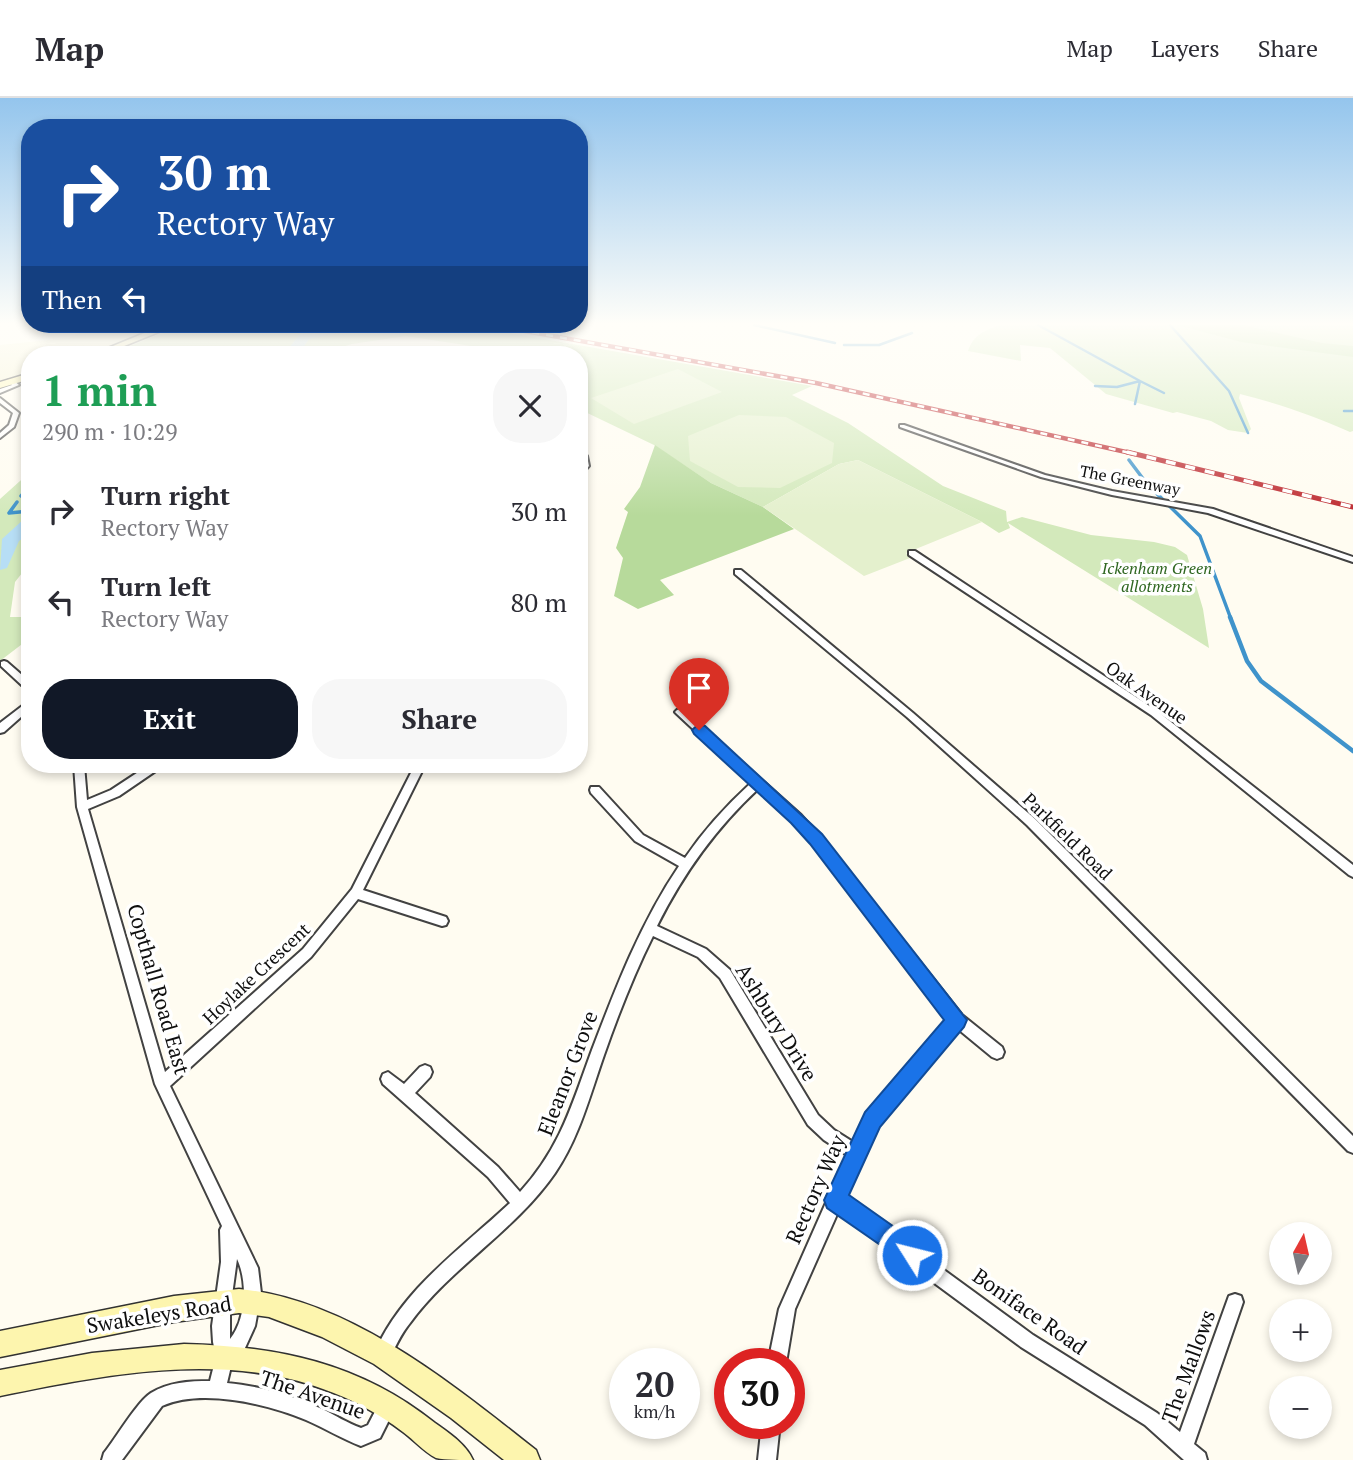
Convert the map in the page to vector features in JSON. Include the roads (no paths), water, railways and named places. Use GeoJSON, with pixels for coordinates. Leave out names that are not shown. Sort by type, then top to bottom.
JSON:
{"type":"FeatureCollection","features":[{"type":"Feature","properties":{"kind":"main road","name":"Swakeleys Road"},"geometry":{"type":"LineString","coordinates":[[0,1344],[174,1309],[224,1302],[253,1302],[286,1310],[383,1355],[461,1408],[526,1460]]}},
{"type":"Feature","properties":{"kind":"main road","name":"Swakeleys Road"},"geometry":{"type":"LineString","coordinates":[[0,1382],[100,1362],[144,1358],[225,1357],[265,1362],[341,1382],[387,1406],[459,1460]]}},
{"type":"Feature","properties":{"kind":"street"},"geometry":{"type":"LineString","coordinates":[[0,400],[16,413],[12,426],[0,436]]}},
{"type":"Feature","properties":{"kind":"street","name":"The Greenway"},"geometry":{"type":"LineString","coordinates":[[902,426],[1054,479],[1222,514],[1353,560]]}},
{"type":"Feature","properties":{"kind":"street","name":"Oak Avenue"},"geometry":{"type":"LineString","coordinates":[[912,553],[1154,713],[1353,872]]}},
{"type":"Feature","properties":{"kind":"street","name":"Parkfield Road"},"geometry":{"type":"LineString","coordinates":[[738,572],[910,715],[1031,822],[1353,1146]]}},
{"type":"Feature","properties":{"kind":"street"},"geometry":{"type":"LineString","coordinates":[[4,664],[21,680]]}},
{"type":"Feature","properties":{"kind":"street"},"geometry":{"type":"LineString","coordinates":[[0,730],[21,711]]}},
{"type":"Feature","properties":{"kind":"street"},"geometry":{"type":"LineString","coordinates":[[680,712],[816,839],[957,1020],[997,1052]]}},
{"type":"Feature","properties":{"kind":"street","name":"Copthall Road East"},"geometry":{"type":"LineString","coordinates":[[80,773],[82,807],[162,1084],[250,1268],[253,1302],[244,1335],[225,1357],[216,1391]]}},
{"type":"Feature","properties":{"kind":"street"},"geometry":{"type":"LineString","coordinates":[[82,807],[115,793],[144,773]]}},
{"type":"Feature","properties":{"kind":"street","name":"Hoylake Crescent"},"geometry":{"type":"LineString","coordinates":[[162,1084],[307,953],[356,893],[416,773]]}},
{"type":"Feature","properties":{"kind":"street","name":"Eleanor Grove"},"geometry":{"type":"LineString","coordinates":[[383,1355],[407,1312],[548,1170],[563,1145],[615,1008],[650,929],[687,866],[725,816],[758,783]]}},
{"type":"Feature","properties":{"kind":"street"},"geometry":{"type":"LineString","coordinates":[[595,790],[639,838],[687,866]]}},
{"type":"Feature","properties":{"kind":"street"},"geometry":{"type":"LineString","coordinates":[[356,893],[442,921]]}},
{"type":"Feature","properties":{"kind":"street","name":"Ashbury Drive"},"geometry":{"type":"LineString","coordinates":[[650,929],[690,945],[714,963],[734,987],[813,1120],[829,1135],[856,1152]]}},
{"type":"Feature","properties":{"kind":"street","name":"Rectory Way"},"geometry":{"type":"LineString","coordinates":[[780,1348],[787,1309],[873,1119],[957,1020]]}},
{"type":"Feature","properties":{"kind":"street"},"geometry":{"type":"LineString","coordinates":[[405,1093],[425,1072]]}},
{"type":"Feature","properties":{"kind":"street"},"geometry":{"type":"LineString","coordinates":[[388,1079],[493,1171],[519,1202]]}},
{"type":"Feature","properties":{"kind":"street","name":"Boniface Road"},"geometry":{"type":"LineString","coordinates":[[835,1200],[1027,1341],[1112,1392],[1184,1446],[1198,1460]]}},
{"type":"Feature","properties":{"kind":"street","name":"Copthall Road East"},"geometry":{"type":"LineString","coordinates":[[224,1217],[230,1258],[219,1338],[225,1357]]}},
{"type":"Feature","properties":{"kind":"street","name":"The Mallows"},"geometry":{"type":"LineString","coordinates":[[1184,1446],[1236,1302]]}},
{"type":"Feature","properties":{"kind":"street","name":"The Avenue"},"geometry":{"type":"LineString","coordinates":[[111,1460],[155,1401],[173,1394],[216,1391],[265,1398],[286,1404],[361,1437],[374,1432],[387,1406]]}},
{"type":"Feature","properties":{"kind":"street"},"geometry":{"type":"LineString","coordinates":[[767,1460],[769,1439]]}},
{"type":"Feature","properties":{"kind":"waterway"},"geometry":{"type":"LineString","coordinates":[[1135,404],[1138,389]]}},
{"type":"Feature","properties":{"kind":"waterway"},"geometry":{"type":"LineString","coordinates":[[1155,389],[1164,393]]}},
{"type":"Feature","properties":{"kind":"waterway"},"geometry":{"type":"LineString","coordinates":[[1227,389],[1248,433]]}},
{"type":"Feature","properties":{"kind":"waterway"},"geometry":{"type":"LineString","coordinates":[[1344,411],[1353,411]]}},
{"type":"Feature","properties":{"kind":"waterway"},"geometry":{"type":"LineString","coordinates":[[1129,460],[1147,484],[1200,536],[1231,619]]}},
{"type":"Feature","properties":{"kind":"waterway"},"geometry":{"type":"LineString","coordinates":[[17,502],[9,513],[21,512]]}},
{"type":"Feature","properties":{"kind":"waterway"},"geometry":{"type":"LineString","coordinates":[[0,564],[11,539],[21,531]]}},
{"type":"Feature","properties":{"kind":"waterway"},"geometry":{"type":"LineString","coordinates":[[1230,617],[1247,661],[1261,681],[1353,751]]}},
{"type":"Feature","properties":{"kind":"railway"},"geometry":{"type":"LineString","coordinates":[[841,389],[1135,454]]}},
{"type":"Feature","properties":{"kind":"railway"},"geometry":{"type":"LineString","coordinates":[[1127,452],[1353,507]]}},
{"type":"Feature","properties":{"kind":"park label","name":"Ickenham Green allotments"},"geometry":{"type":"Point","coordinates":[1157,577]}}]}
